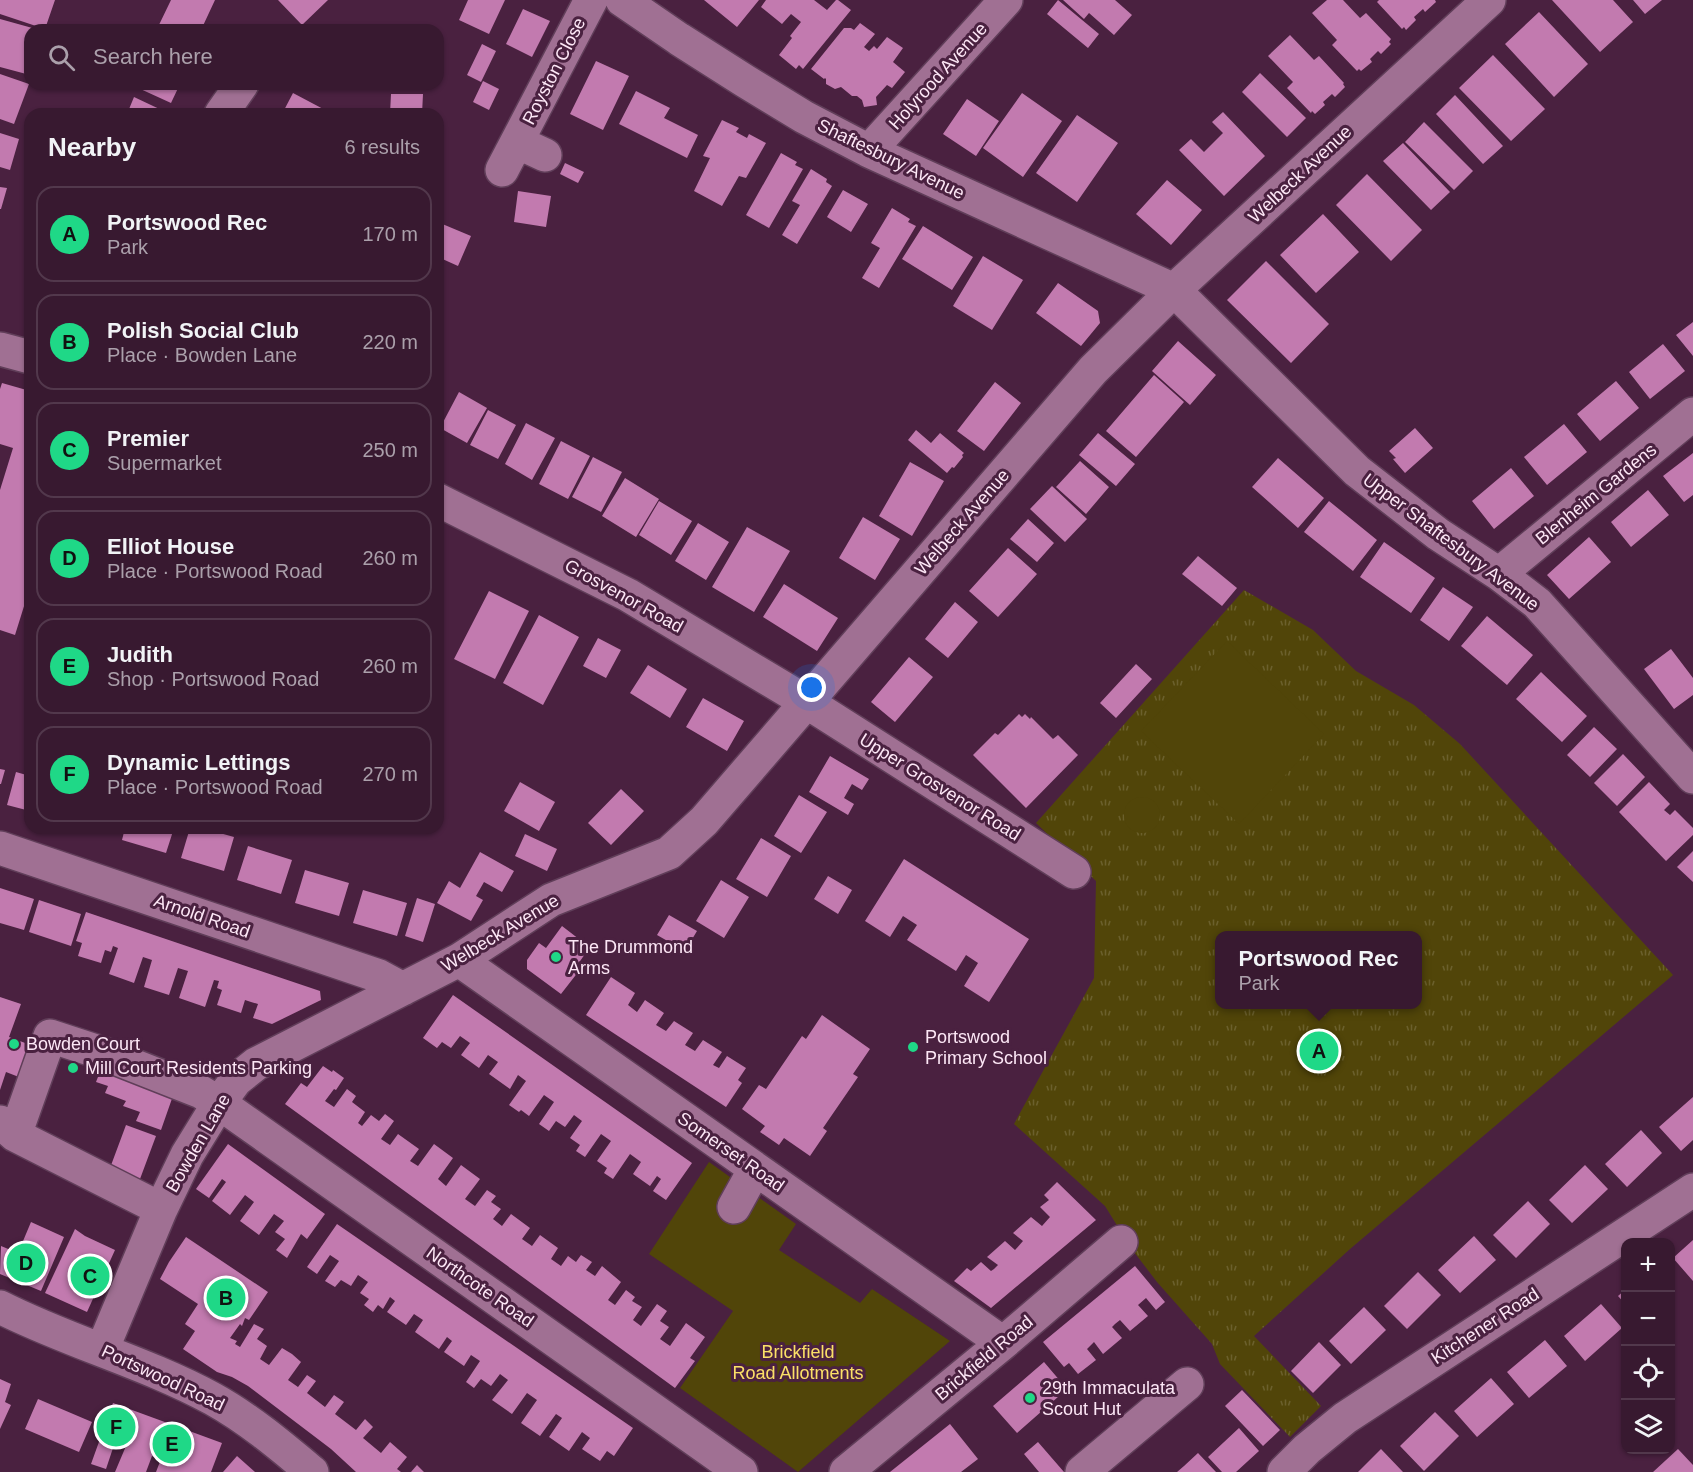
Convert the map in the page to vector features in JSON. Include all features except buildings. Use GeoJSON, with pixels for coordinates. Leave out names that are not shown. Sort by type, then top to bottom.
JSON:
{"type":"FeatureCollection","features":[{"type":"Feature","properties":{"kind":"street","name":"Royston Close"},"geometry":{"type":"LineString","coordinates":[[521,155],[591,0]]}},
{"type":"Feature","properties":{"kind":"street","name":"Shaftesbury Avenue"},"geometry":{"type":"LineString","coordinates":[[622,0],[679,39],[804,117],[869,151],[1174,291]]}},
{"type":"Feature","properties":{"kind":"street","name":"Holyrood Avenue"},"geometry":{"type":"LineString","coordinates":[[869,151],[1006,0]]}},
{"type":"Feature","properties":{"kind":"street","name":"Welbeck Avenue"},"geometry":{"type":"LineString","coordinates":[[403,989],[459,960],[551,900],[669,853],[704,821],[805,701],[1093,370],[1174,291],[1489,0]]}},
{"type":"Feature","properties":{"kind":"street"},"geometry":{"type":"LineString","coordinates":[[224,108],[238,90]]}},
{"type":"Feature","properties":{"kind":"street","name":"Upper Shaftesbury Avenue"},"geometry":{"type":"LineString","coordinates":[[1174,291],[1357,471],[1438,534],[1499,574],[1536,603],[1693,777]]}},
{"type":"Feature","properties":{"kind":"street"},"geometry":{"type":"LineString","coordinates":[[0,349],[24,355]]}},
{"type":"Feature","properties":{"kind":"street","name":"Blenheim Gardens"},"geometry":{"type":"LineString","coordinates":[[1499,574],[1693,414]]}},
{"type":"Feature","properties":{"kind":"street","name":"Grosvenor Road"},"geometry":{"type":"LineString","coordinates":[[444,503],[628,595],[805,701]]}},
{"type":"Feature","properties":{"kind":"street","name":"Upper Grosvenor Road"},"geometry":{"type":"LineString","coordinates":[[805,701],[1074,872]]}},
{"type":"Feature","properties":{"kind":"street","name":"Arnold Road"},"geometry":{"type":"LineString","coordinates":[[0,848],[379,976],[403,989]]}},
{"type":"Feature","properties":{"kind":"street","name":"Somerset Road"},"geometry":{"type":"LineString","coordinates":[[459,960],[1003,1343]]}},
{"type":"Feature","properties":{"kind":"street","name":"Bowden Lane"},"geometry":{"type":"LineString","coordinates":[[102,1350],[161,1209],[187,1155],[236,1080],[256,1064],[403,989]]}},
{"type":"Feature","properties":{"kind":"street","name":"Northcote Road"},"geometry":{"type":"LineString","coordinates":[[8,1129],[50,1036],[102,1053],[201,1092],[741,1472]]}},
{"type":"Feature","properties":{"kind":"street"},"geometry":{"type":"LineString","coordinates":[[8,1129],[161,1209]]}},
{"type":"Feature","properties":{"kind":"street"},"geometry":{"type":"LineString","coordinates":[[734,1207],[755,1169]]}},
{"type":"Feature","properties":{"kind":"street","name":"Kitchener Road"},"geometry":{"type":"LineString","coordinates":[[1284,1472],[1307,1449],[1345,1418],[1693,1190]]}},
{"type":"Feature","properties":{"kind":"street","name":"Brickfield Road"},"geometry":{"type":"LineString","coordinates":[[846,1472],[1121,1242]]}},
{"type":"Feature","properties":{"kind":"street","name":"Portswood Road"},"geometry":{"type":"LineString","coordinates":[[0,1307],[65,1336],[170,1377],[214,1400],[248,1420],[312,1472]]}},
{"type":"Feature","properties":{"kind":"street"},"geometry":{"type":"LineString","coordinates":[[1082,1472],[1187,1383]]}},
{"type":"Feature","properties":{"kind":"green space"},"geometry":{"type":"Polygon","coordinates":[[[1244,590],[1313,630],[1356,671],[1414,705],[1460,744],[1673,975],[1350,1249],[1254,1336],[1321,1406],[1290,1437],[1220,1364],[1212,1344],[1157,1282],[1131,1248],[1105,1206],[1014,1124],[1094,978],[1096,881],[1036,823],[1244,590]]]}},
{"type":"Feature","properties":{"kind":"green space"},"geometry":{"type":"Polygon","coordinates":[[[1227,641],[1324,734],[1239,824],[1141,731],[1227,641]]]}},
{"type":"Feature","properties":{"kind":"green space"},"geometry":{"type":"Polygon","coordinates":[[[1142,797],[1155,802],[1160,815],[1155,828],[1142,833],[1129,828],[1124,815],[1129,802],[1142,797]]]}},
{"type":"Feature","properties":{"kind":"green space","name":"Brickfield Road Allotments"},"geometry":{"type":"Polygon","coordinates":[[[709,1162],[796,1224],[779,1250],[860,1303],[872,1289],[950,1341],[798,1472],[680,1388],[733,1311],[649,1254],[709,1162]]]}},
{"type":"Feature","properties":{"kind":"place","name":"The Drummond Arms"},"geometry":{"type":"Point","coordinates":[556,957]}},
{"type":"Feature","properties":{"kind":"place","name":"Bowden Court"},"geometry":{"type":"Point","coordinates":[14,1044]}},
{"type":"Feature","properties":{"kind":"place","name":"Portswood Primary School"},"geometry":{"type":"Point","coordinates":[913,1047]}},
{"type":"Feature","properties":{"kind":"place","name":"Portswood Rec"},"geometry":{"type":"Point","coordinates":[1319,1051]}},
{"type":"Feature","properties":{"kind":"place","name":"Mill Court Residents Parking"},"geometry":{"type":"Point","coordinates":[73,1068]}},
{"type":"Feature","properties":{"kind":"place","name":"Elliot House"},"geometry":{"type":"Point","coordinates":[26,1263]}},
{"type":"Feature","properties":{"kind":"place","name":"Premier"},"geometry":{"type":"Point","coordinates":[90,1276]}},
{"type":"Feature","properties":{"kind":"place","name":"Polish Social Club"},"geometry":{"type":"Point","coordinates":[226,1298]}},
{"type":"Feature","properties":{"kind":"place","name":"29th Immaculata Scout Hut"},"geometry":{"type":"Point","coordinates":[1030,1398]}},
{"type":"Feature","properties":{"kind":"place","name":"Dynamic Lettings"},"geometry":{"type":"Point","coordinates":[116,1427]}},
{"type":"Feature","properties":{"kind":"place","name":"Judith"},"geometry":{"type":"Point","coordinates":[172,1444]}}]}
